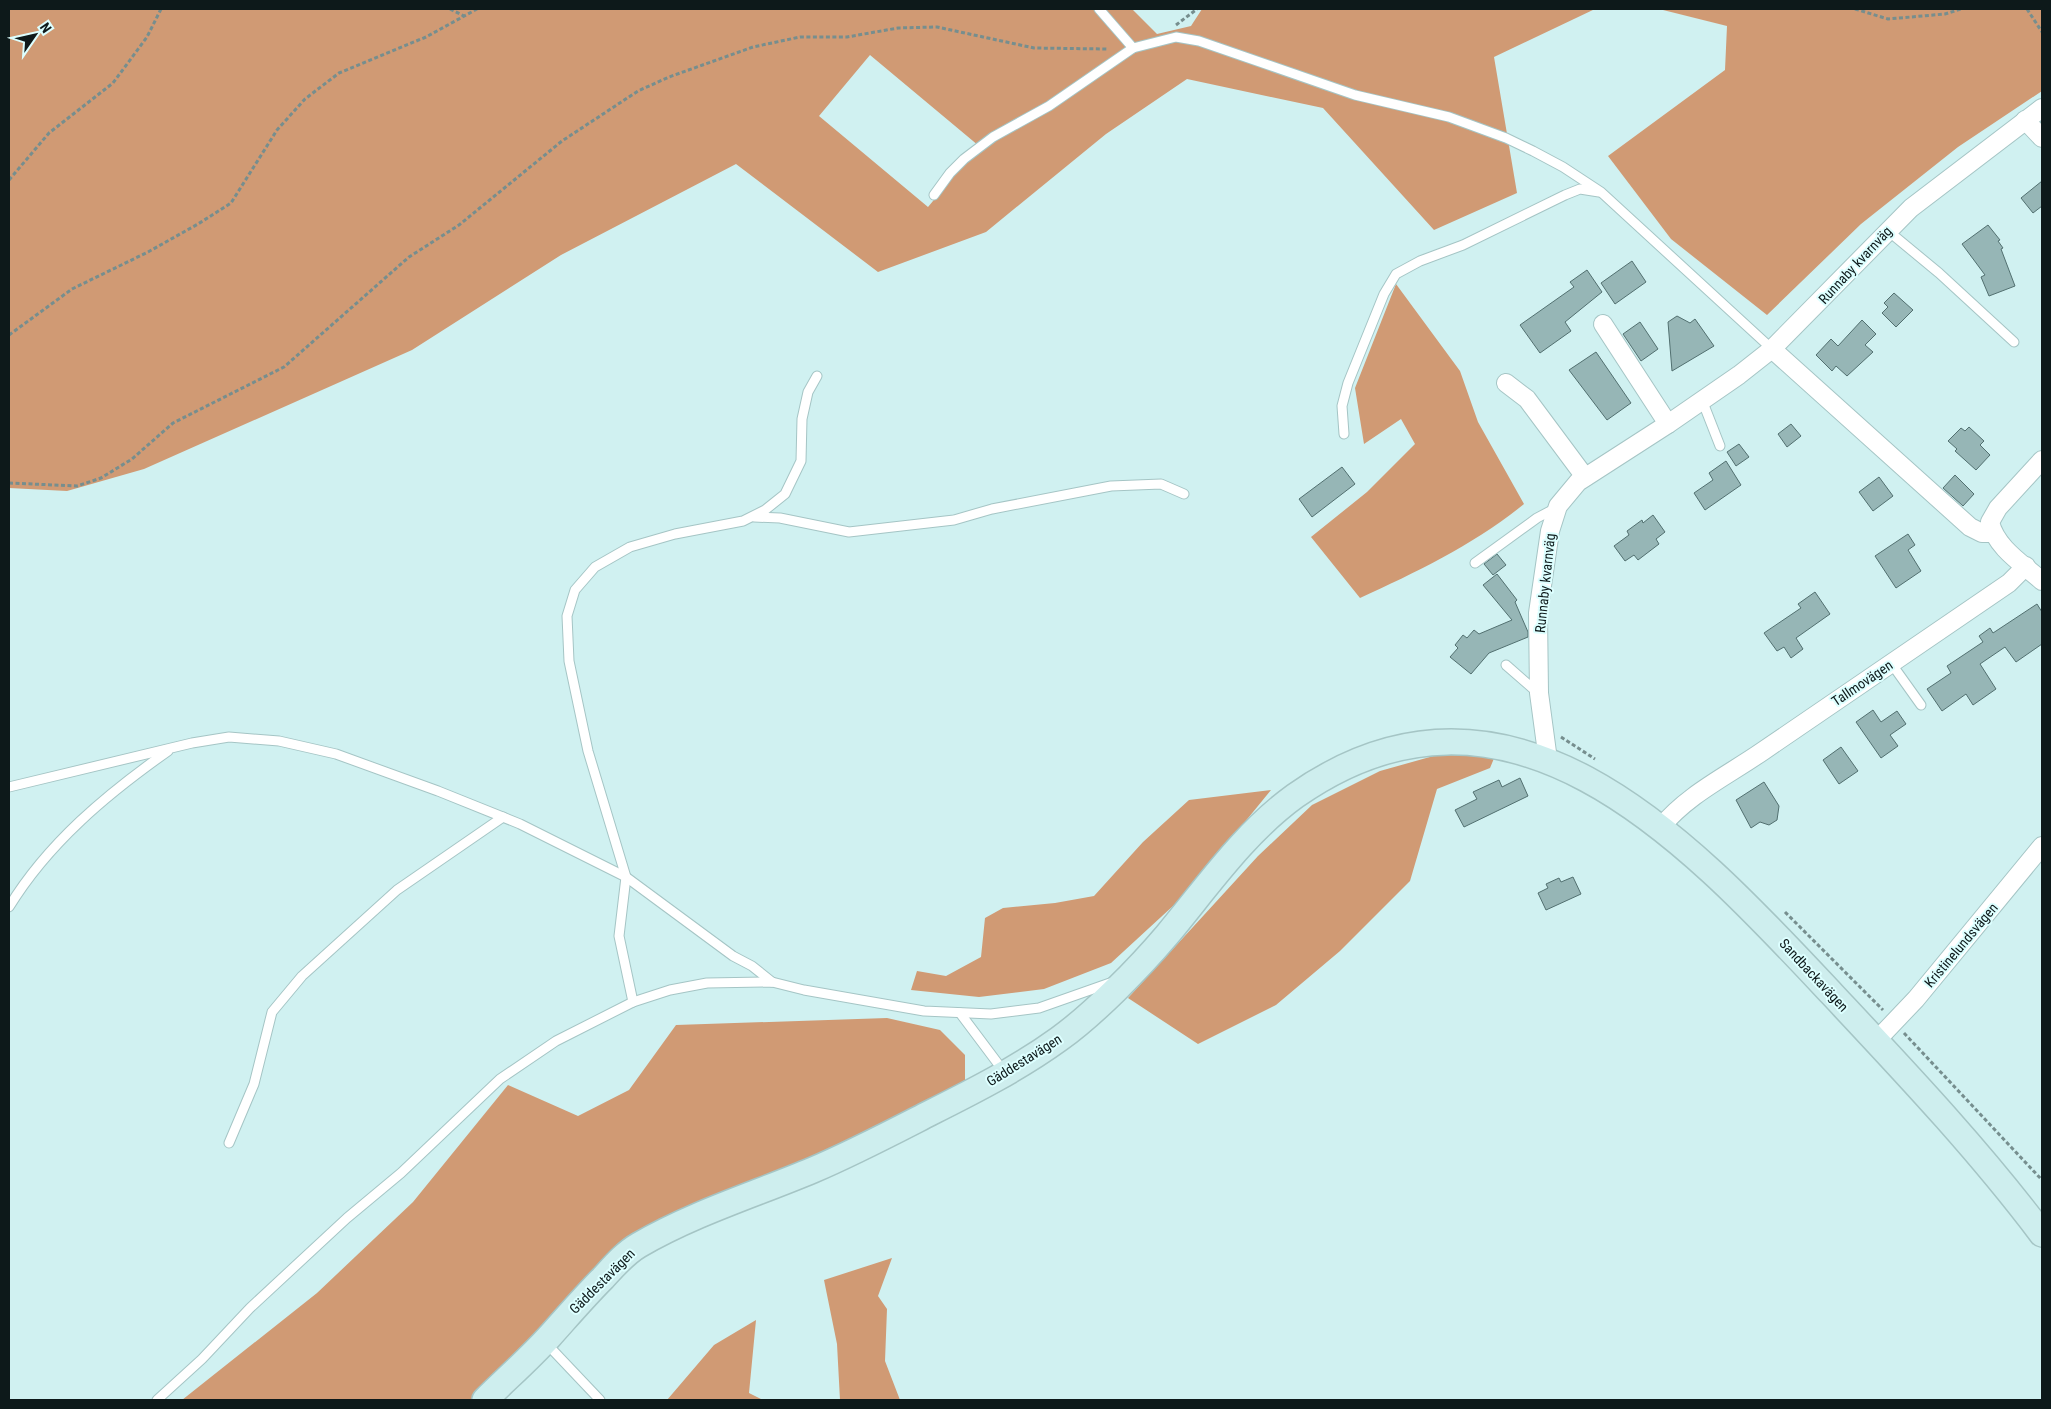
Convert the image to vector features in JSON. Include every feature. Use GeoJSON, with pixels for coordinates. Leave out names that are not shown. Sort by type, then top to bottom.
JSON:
{"type":"FeatureCollection","features":[{"type":"Feature","properties":{"kind":"street","name":"Runnaby kvarnväg"},"geometry":{"type":"LineString","coordinates":[[1548,760],[1538,693],[1538,613],[1550,530],[1558,506],[1578,482],[1668,424],[1772,349],[1814,308],[1887,230],[1969,162],[2042,108]]}},
{"type":"Feature","properties":{"kind":"street"},"geometry":{"type":"LineString","coordinates":[[2026,120],[2042,138]]}},
{"type":"Feature","properties":{"kind":"street"},"geometry":{"type":"LineString","coordinates":[[1603,324],[1668,424]]}},
{"type":"Feature","properties":{"kind":"street"},"geometry":{"type":"LineString","coordinates":[[1772,349],[1970,527],[1982,533],[1993,533]]}},
{"type":"Feature","properties":{"kind":"street"},"geometry":{"type":"LineString","coordinates":[[1506,383],[1527,400],[1586,477]]}},
{"type":"Feature","properties":{"kind":"street"},"geometry":{"type":"LineString","coordinates":[[2042,460],[1993,515],[1990,522],[1993,533],[2000,543],[2042,581]]}},
{"type":"Feature","properties":{"kind":"street","name":"Tallmovägen"},"geometry":{"type":"LineString","coordinates":[[1660,828],[1675,810],[1708,786],[2009,584],[2026,566]]}},
{"type":"Feature","properties":{"kind":"street","name":"Gäddestavägen"},"geometry":{"type":"LineString","coordinates":[[485,1400],[545,1342],[584,1296],[636,1247],[773,1184],[809,1172],[850,1153],[1005,1073],[1060,1038],[1087,1016],[1163,939],[1211,880],[1264,822],[1296,796],[1332,774],[1373,754],[1419,742],[1460,741],[1506,746],[1548,760]]}},
{"type":"Feature","properties":{"kind":"street","name":"Sandbackavägen"},"geometry":{"type":"LineString","coordinates":[[1548,760],[1596,784],[1660,828],[1716,874],[1756,912],[1876,1041],[2001,1180],[2042,1234]]}},
{"type":"Feature","properties":{"kind":"street","name":"Kristinelundsvägen"},"geometry":{"type":"LineString","coordinates":[[1876,1041],[1916,999],[2042,846]]}},
{"type":"Feature","properties":{"kind":"lane"},"geometry":{"type":"LineString","coordinates":[[1099,9],[1133,48]]}},
{"type":"Feature","properties":{"kind":"lane"},"geometry":{"type":"LineString","coordinates":[[934,195],[964,159],[993,137],[1049,106],[1133,48],[1176,37],[1199,41],[1355,95],[1449,117],[1498,134],[1533,150],[1601,192],[1772,349]]}},
{"type":"Feature","properties":{"kind":"lane"},"geometry":{"type":"LineString","coordinates":[[1344,434],[1342,406],[1348,382],[1384,294],[1396,274],[1406,267],[1463,245],[1580,189],[1601,192]]}},
{"type":"Feature","properties":{"kind":"lane"},"geometry":{"type":"LineString","coordinates":[[1887,230],[1939,273],[2014,342]]}},
{"type":"Feature","properties":{"kind":"lane"},"geometry":{"type":"LineString","coordinates":[[633,1002],[620,936],[626,877],[588,751],[569,661],[567,616],[575,590],[595,567],[630,547],[675,534],[743,521],[765,510],[785,494],[801,461],[802,419],[808,392],[817,376]]}},
{"type":"Feature","properties":{"kind":"lane"},"geometry":{"type":"LineString","coordinates":[[1702,400],[1720,446]]}},
{"type":"Feature","properties":{"kind":"lane"},"geometry":{"type":"LineString","coordinates":[[751,516],[780,518],[849,532],[858,532],[954,520],[992,509],[1111,486],[1161,484],[1184,494]]}},
{"type":"Feature","properties":{"kind":"lane"},"geometry":{"type":"LineString","coordinates":[[1475,562],[1537,518],[1558,506]]}},
{"type":"Feature","properties":{"kind":"lane"},"geometry":{"type":"LineString","coordinates":[[1891,663],[1921,705]]}},
{"type":"Feature","properties":{"kind":"lane"},"geometry":{"type":"LineString","coordinates":[[1506,665],[1538,693]]}},
{"type":"Feature","properties":{"kind":"lane"},"geometry":{"type":"LineString","coordinates":[[9,787],[172,748],[229,737],[279,741],[336,754],[503,817],[626,877],[733,956],[752,966],[772,982]]}},
{"type":"Feature","properties":{"kind":"lane"},"geometry":{"type":"LineString","coordinates":[[9,907],[26,880],[56,844],[108,797],[172,748]]}},
{"type":"Feature","properties":{"kind":"lane"},"geometry":{"type":"LineString","coordinates":[[228,1143],[254,1084],[272,1012],[302,976],[397,890],[503,817]]}},
{"type":"Feature","properties":{"kind":"lane"},"geometry":{"type":"LineString","coordinates":[[157,1400],[202,1359],[250,1308],[347,1218],[401,1174],[500,1079],[556,1041],[633,1002],[670,990],[707,983],[772,982],[804,990],[924,1011],[991,1014],[1039,1008],[1103,986],[1131,972]]}},
{"type":"Feature","properties":{"kind":"lane"},"geometry":{"type":"LineString","coordinates":[[960,1013],[1005,1073]]}},
{"type":"Feature","properties":{"kind":"lane"},"geometry":{"type":"LineString","coordinates":[[545,1342],[586,1388],[600,1400]]}},
{"type":"Feature","properties":{"kind":"lane"},"geometry":{"type":"LineString","coordinates":[[586,1388],[589,1400]]}},
{"type":"Feature","properties":{"kind":"path"},"geometry":{"type":"LineString","coordinates":[[10,178],[49,133],[112,83],[147,37],[161,9]]}},
{"type":"Feature","properties":{"kind":"path"},"geometry":{"type":"LineString","coordinates":[[450,9],[464,16]]}},
{"type":"Feature","properties":{"kind":"path"},"geometry":{"type":"LineString","coordinates":[[9,335],[72,289],[148,252],[231,203],[277,130],[305,99],[339,74],[426,37],[477,9]]}},
{"type":"Feature","properties":{"kind":"path"},"geometry":{"type":"LineString","coordinates":[[1168,31],[1197,9]]}},
{"type":"Feature","properties":{"kind":"path"},"geometry":{"type":"LineString","coordinates":[[1855,9],[1888,19],[1945,14],[1962,9]]}},
{"type":"Feature","properties":{"kind":"path"},"geometry":{"type":"LineString","coordinates":[[2027,9],[2042,32]]}},
{"type":"Feature","properties":{"kind":"path"},"geometry":{"type":"LineString","coordinates":[[9,483],[77,486],[101,478],[132,459],[173,423],[284,367],[408,257],[459,225],[562,141],[638,91],[669,77],[753,47],[800,37],[847,37],[898,28],[937,27],[1034,48],[1088,50],[1133,48]]}},
{"type":"Feature","properties":{"kind":"shaded area"},"geometry":{"type":"Polygon","coordinates":[[[9,9],[1132,9],[1157,34],[1191,26],[1202,9],[1595,9],[1494,57],[1517,193],[1434,230],[1323,108],[1187,79],[1106,134],[986,232],[878,272],[736,164],[561,255],[412,350],[144,469],[67,491],[9,488],[9,9]],[[870,55],[819,116],[928,207],[979,146],[870,55]]]}},
{"type":"Feature","properties":{"kind":"shaded area"},"geometry":{"type":"Polygon","coordinates":[[[1659,9],[2042,9],[2042,91],[1958,147],[1861,224],[1767,315],[1671,239],[1608,156],[1725,70],[1727,26],[1659,9]]]}},
{"type":"Feature","properties":{"kind":"shaded area"},"geometry":{"type":"Polygon","coordinates":[[[1396,284],[1460,371],[1478,422],[1524,504],[1466,544],[1403,578],[1360,598],[1311,537],[1367,492],[1415,444],[1401,419],[1364,444],[1355,388],[1396,284]]]}},
{"type":"Feature","properties":{"kind":"shaded area"},"geometry":{"type":"Polygon","coordinates":[[[1437,755],[1495,756],[1490,768],[1437,789],[1410,881],[1340,951],[1276,1005],[1198,1044],[1128,998],[1258,856],[1312,805],[1380,771],[1437,755]]]}},
{"type":"Feature","properties":{"kind":"shaded area"},"geometry":{"type":"Polygon","coordinates":[[[1271,790],[1186,894],[1111,963],[1044,989],[979,997],[911,990],[917,971],[946,976],[981,957],[985,918],[1003,908],[1055,903],[1094,896],[1143,842],[1189,800],[1271,790]]]}},
{"type":"Feature","properties":{"kind":"shaded area"},"geometry":{"type":"Polygon","coordinates":[[[887,1018],[940,1030],[965,1055],[965,1080],[939,1096],[591,1277],[473,1400],[182,1400],[317,1293],[413,1202],[508,1085],[578,1116],[629,1090],[676,1025],[887,1018]]]}},
{"type":"Feature","properties":{"kind":"shaded area"},"geometry":{"type":"Polygon","coordinates":[[[892,1258],[878,1296],[887,1309],[885,1361],[900,1400],[840,1400],[837,1344],[824,1280],[892,1258]]]}},
{"type":"Feature","properties":{"kind":"shaded area"},"geometry":{"type":"Polygon","coordinates":[[[756,1320],[749,1393],[763,1400],[667,1400],[714,1345],[756,1320]]]}},
{"type":"Feature","properties":{"kind":"building"},"geometry":{"type":"Polygon","coordinates":[[[2042,181],[2042,206],[2033,213],[2021,198],[2042,181]]]}},
{"type":"Feature","properties":{"kind":"building"},"geometry":{"type":"Polygon","coordinates":[[[1988,225],[2000,240],[1998,241],[2003,248],[2001,249],[2015,286],[1989,296],[1981,277],[1985,275],[1962,244],[1988,225]]]}},
{"type":"Feature","properties":{"kind":"building"},"geometry":{"type":"Polygon","coordinates":[[[1632,261],[1646,282],[1615,304],[1601,283],[1632,261]]]}},
{"type":"Feature","properties":{"kind":"building"},"geometry":{"type":"Polygon","coordinates":[[[1587,270],[1602,292],[1565,322],[1571,331],[1540,353],[1520,325],[1574,287],[1570,282],[1587,270]]]}},
{"type":"Feature","properties":{"kind":"building"},"geometry":{"type":"Polygon","coordinates":[[[1894,293],[1913,310],[1896,327],[1882,313],[1888,307],[1884,303],[1894,293]]]}},
{"type":"Feature","properties":{"kind":"building"},"geometry":{"type":"Polygon","coordinates":[[[1677,316],[1690,323],[1695,319],[1714,346],[1672,371],[1668,322],[1677,316]]]}},
{"type":"Feature","properties":{"kind":"building"},"geometry":{"type":"Polygon","coordinates":[[[1862,320],[1876,334],[1865,345],[1873,352],[1847,376],[1836,366],[1832,371],[1816,355],[1831,339],[1838,346],[1862,320]]]}},
{"type":"Feature","properties":{"kind":"building"},"geometry":{"type":"Polygon","coordinates":[[[1640,322],[1658,349],[1641,361],[1623,334],[1640,322]]]}},
{"type":"Feature","properties":{"kind":"building"},"geometry":{"type":"Polygon","coordinates":[[[1596,352],[1631,403],[1607,420],[1569,370],[1596,352]]]}},
{"type":"Feature","properties":{"kind":"building"},"geometry":{"type":"Polygon","coordinates":[[[1791,424],[1801,436],[1787,447],[1778,434],[1791,424]]]}},
{"type":"Feature","properties":{"kind":"building"},"geometry":{"type":"Polygon","coordinates":[[[1969,427],[1984,441],[1980,445],[1990,455],[1976,470],[1955,451],[1957,449],[1948,441],[1961,428],[1965,431],[1969,427]]]}},
{"type":"Feature","properties":{"kind":"building"},"geometry":{"type":"Polygon","coordinates":[[[1739,444],[1749,457],[1736,466],[1727,452],[1739,444]]]}},
{"type":"Feature","properties":{"kind":"building"},"geometry":{"type":"Polygon","coordinates":[[[1726,461],[1741,485],[1705,510],[1694,493],[1713,480],[1709,473],[1726,461]]]}},
{"type":"Feature","properties":{"kind":"building"},"geometry":{"type":"Polygon","coordinates":[[[1342,467],[1355,484],[1312,517],[1299,499],[1342,467]]]}},
{"type":"Feature","properties":{"kind":"building"},"geometry":{"type":"Polygon","coordinates":[[[1955,475],[1974,494],[1963,506],[1943,488],[1955,475]]]}},
{"type":"Feature","properties":{"kind":"building"},"geometry":{"type":"Polygon","coordinates":[[[1879,477],[1893,496],[1873,511],[1859,492],[1879,477]]]}},
{"type":"Feature","properties":{"kind":"building"},"geometry":{"type":"Polygon","coordinates":[[[1653,515],[1665,532],[1656,539],[1659,544],[1638,560],[1634,555],[1625,561],[1614,546],[1629,535],[1627,531],[1642,520],[1643,523],[1653,515]]]}},
{"type":"Feature","properties":{"kind":"building"},"geometry":{"type":"Polygon","coordinates":[[[1908,534],[1915,545],[1908,550],[1921,571],[1896,588],[1875,556],[1908,534]]]}},
{"type":"Feature","properties":{"kind":"building"},"geometry":{"type":"Polygon","coordinates":[[[1497,554],[1506,565],[1493,575],[1484,564],[1497,554]]]}},
{"type":"Feature","properties":{"kind":"building"},"geometry":{"type":"Polygon","coordinates":[[[1497,574],[1517,600],[1515,602],[1528,632],[1528,637],[1489,653],[1471,674],[1450,657],[1458,648],[1455,645],[1463,635],[1467,638],[1474,630],[1479,634],[1512,620],[1483,585],[1497,574]]]}},
{"type":"Feature","properties":{"kind":"building"},"geometry":{"type":"Polygon","coordinates":[[[1815,592],[1830,614],[1796,638],[1803,649],[1791,658],[1784,647],[1777,651],[1764,633],[1801,608],[1798,604],[1815,592]]]}},
{"type":"Feature","properties":{"kind":"building"},"geometry":{"type":"Polygon","coordinates":[[[2037,604],[2042,612],[2042,644],[2016,662],[2005,647],[1980,664],[1996,689],[1973,705],[1966,694],[1942,711],[1927,689],[1951,673],[1947,666],[1983,642],[1979,636],[1990,628],[1993,633],[2037,604]]]}},
{"type":"Feature","properties":{"kind":"building"},"geometry":{"type":"Polygon","coordinates":[[[1873,710],[1881,722],[1897,711],[1906,724],[1890,735],[1898,746],[1881,758],[1856,722],[1873,710]]]}},
{"type":"Feature","properties":{"kind":"building"},"geometry":{"type":"Polygon","coordinates":[[[1841,747],[1858,771],[1839,784],[1823,760],[1841,747]]]}},
{"type":"Feature","properties":{"kind":"building"},"geometry":{"type":"Polygon","coordinates":[[[1520,778],[1528,796],[1464,827],[1455,810],[1477,799],[1473,792],[1499,780],[1502,787],[1520,778]]]}},
{"type":"Feature","properties":{"kind":"building"},"geometry":{"type":"Polygon","coordinates":[[[1764,782],[1779,806],[1777,820],[1769,825],[1760,822],[1751,828],[1736,800],[1764,782]]]}},
{"type":"Feature","properties":{"kind":"building"},"geometry":{"type":"Polygon","coordinates":[[[1573,877],[1581,894],[1546,910],[1538,893],[1548,888],[1546,884],[1559,878],[1561,882],[1573,877]]]}}]}
